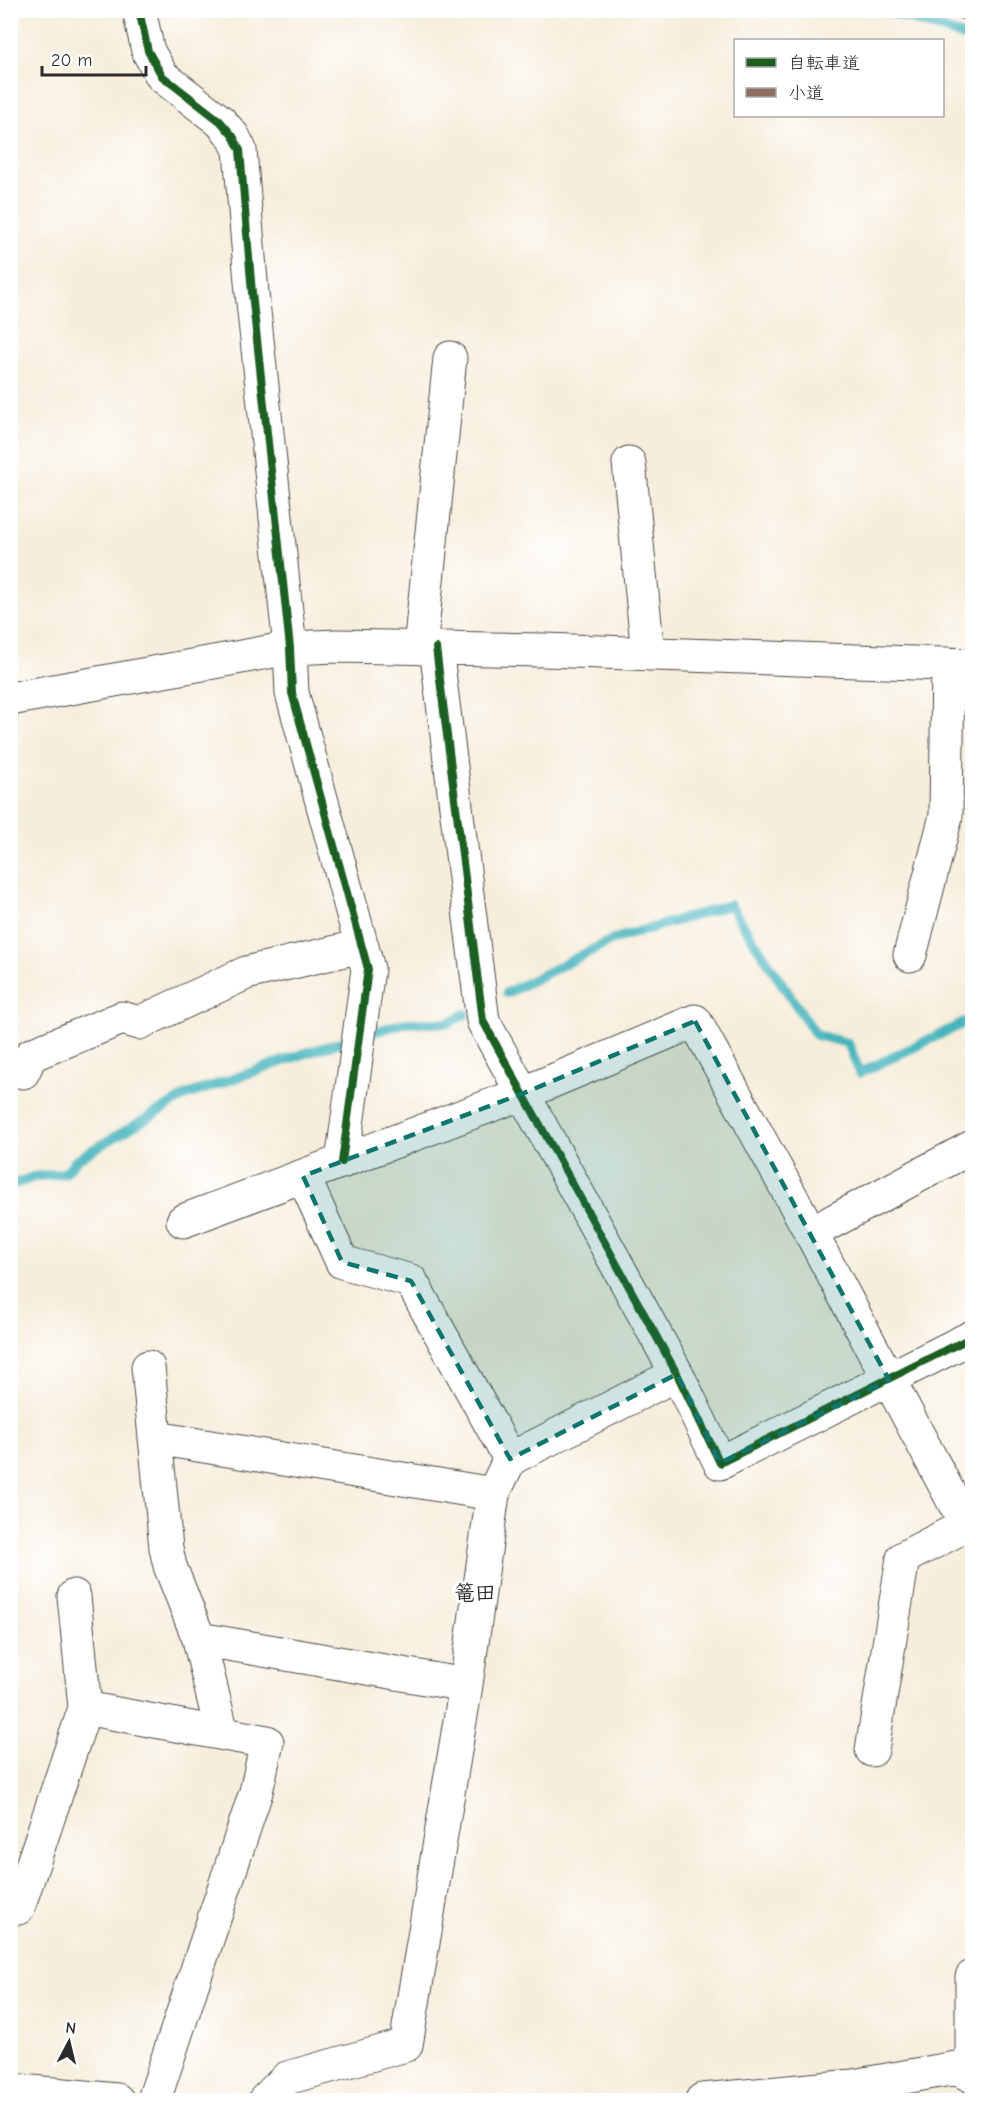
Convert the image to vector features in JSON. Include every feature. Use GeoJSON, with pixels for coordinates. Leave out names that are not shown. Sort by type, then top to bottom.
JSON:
{"type":"FeatureCollection","features":[{"type":"Feature","properties":{"kind":"street"},"geometry":{"type":"LineString","coordinates":[[139,10],[148,51],[162,76],[220,121],[233,136],[240,150],[252,293],[290,648],[292,693],[368,969],[342,1162]]}},
{"type":"Feature","properties":{"kind":"street"},"geometry":{"type":"LineString","coordinates":[[450,358],[428,648],[483,1021],[677,1374],[720,1463],[972,1337]]}},
{"type":"Feature","properties":{"kind":"street"},"geometry":{"type":"LineString","coordinates":[[629,463],[648,654]]}},
{"type":"Feature","properties":{"kind":"street"},"geometry":{"type":"LineString","coordinates":[[10,699],[290,648],[338,646],[960,664],[946,816],[910,955]]}},
{"type":"Feature","properties":{"kind":"street"},"geometry":{"type":"LineString","coordinates":[[23,1072],[31,1055],[122,1018],[139,1023],[246,973],[362,946]]}},
{"type":"Feature","properties":{"kind":"street"},"geometry":{"type":"LineString","coordinates":[[183,1221],[524,1093],[695,1021],[969,1523],[903,1558],[872,1750]]}},
{"type":"Feature","properties":{"kind":"street"},"geometry":{"type":"LineString","coordinates":[[811,1233],[972,1147]]}},
{"type":"Feature","properties":{"kind":"street"},"geometry":{"type":"LineString","coordinates":[[303,1176],[342,1262],[411,1281],[510,1459]]}},
{"type":"Feature","properties":{"kind":"street"},"geometry":{"type":"LineString","coordinates":[[148,1367],[166,1548],[170,1566],[199,1639],[222,1733]]}},
{"type":"Feature","properties":{"kind":"street"},"geometry":{"type":"LineString","coordinates":[[265,2100],[287,2078],[405,2045],[466,1685],[493,1494],[510,1459],[677,1374]]}},
{"type":"Feature","properties":{"kind":"street"},"geometry":{"type":"LineString","coordinates":[[156,1438],[493,1494]]}},
{"type":"Feature","properties":{"kind":"street"},"geometry":{"type":"LineString","coordinates":[[10,1907],[18,1908],[85,1708],[74,1596]]}},
{"type":"Feature","properties":{"kind":"street"},"geometry":{"type":"LineString","coordinates":[[199,1639],[466,1685]]}},
{"type":"Feature","properties":{"kind":"street"},"geometry":{"type":"LineString","coordinates":[[85,1708],[267,1742],[256,1792],[154,2100]]}},
{"type":"Feature","properties":{"kind":"street"},"geometry":{"type":"LineString","coordinates":[[972,1977],[972,2054]]}},
{"type":"Feature","properties":{"kind":"street"},"geometry":{"type":"LineString","coordinates":[[702,2100],[855,2093],[956,2068],[972,2076]]}},
{"type":"Feature","properties":{"kind":"street"},"geometry":{"type":"LineString","coordinates":[[10,2090],[54,2097],[117,2100]]}},
{"type":"Feature","properties":{"kind":"highlighted area"},"geometry":{"type":"Polygon","coordinates":[[[695,1021],[889,1380],[720,1463],[677,1374],[510,1459],[411,1281],[342,1262],[303,1176],[524,1093],[695,1021]]]}},
{"type":"Feature","properties":{"kind":"waterway"},"geometry":{"type":"LineString","coordinates":[[883,10],[972,39]]}},
{"type":"Feature","properties":{"kind":"waterway"},"geometry":{"type":"LineString","coordinates":[[507,993],[614,939],[730,905],[816,1035],[848,1043],[860,1073],[972,1019]]}},
{"type":"Feature","properties":{"kind":"waterway"},"geometry":{"type":"LineString","coordinates":[[10,1186],[33,1177],[65,1173],[77,1159],[187,1095],[309,1052],[404,1023],[448,1023],[465,1014]]}},
{"type":"Feature","properties":{"kind":"marked path"},"geometry":{"type":"LineString","coordinates":[[939,10],[972,20]]}},
{"type":"Feature","properties":{"kind":"cycle path"},"geometry":{"type":"LineString","coordinates":[[139,10],[148,51],[162,76],[220,121],[233,136],[240,150],[252,293],[290,648],[292,693],[368,969],[342,1162]]}},
{"type":"Feature","properties":{"kind":"cycle path"},"geometry":{"type":"LineString","coordinates":[[436,648],[483,1021],[677,1374],[720,1463],[972,1337]]}},
{"type":"Feature","properties":{"kind":"district","name":"篭田"},"geometry":{"type":"Point","coordinates":[475,1593]}}]}
